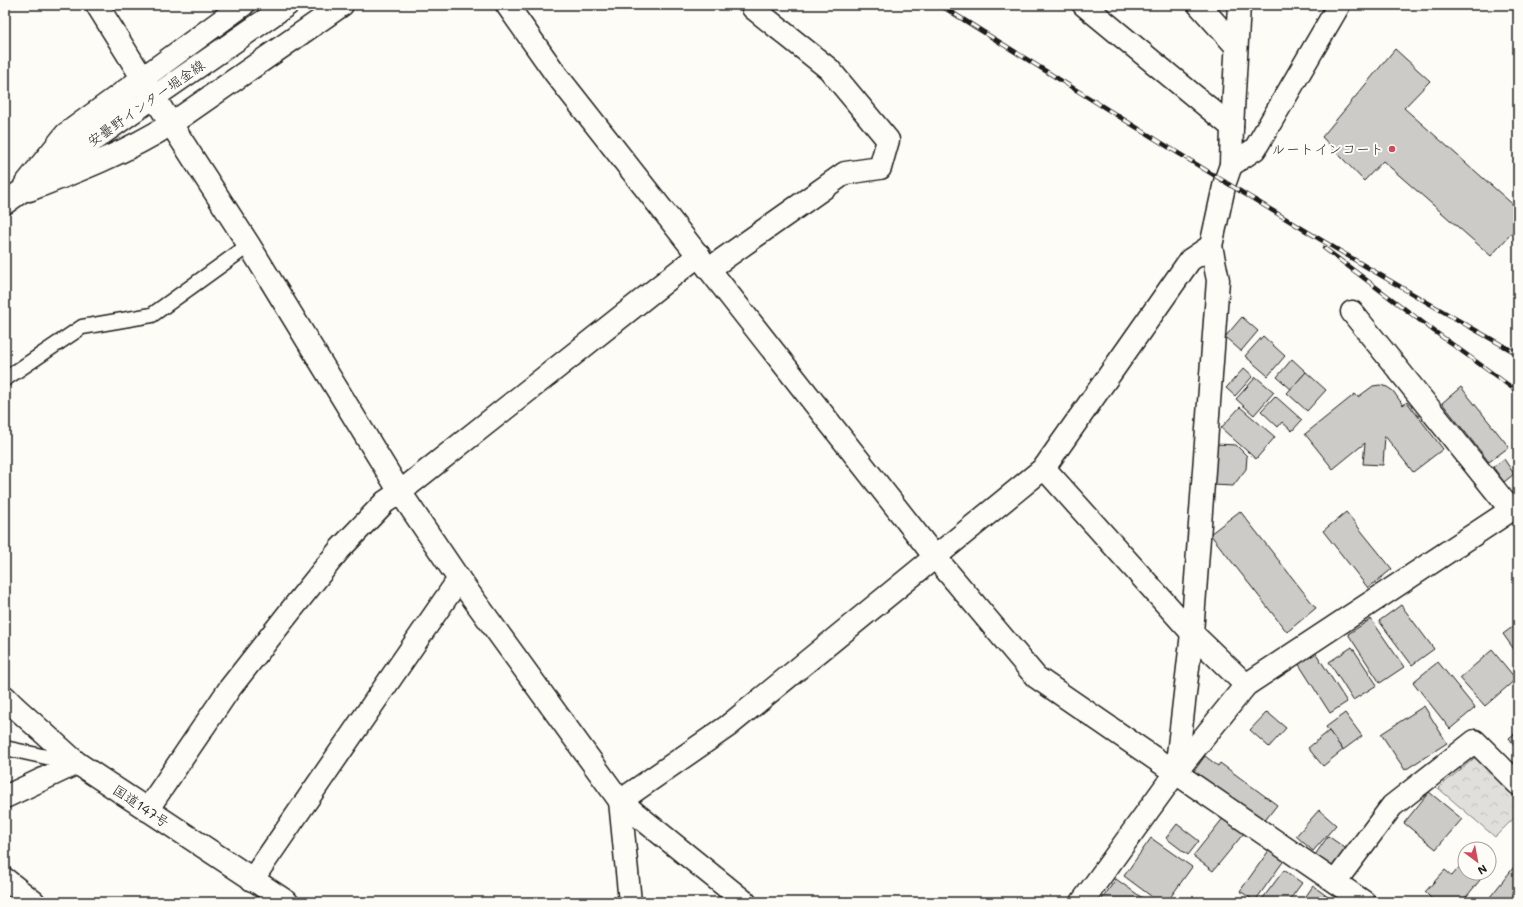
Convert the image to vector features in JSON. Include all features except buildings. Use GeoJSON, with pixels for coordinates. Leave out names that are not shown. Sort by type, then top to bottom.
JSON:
{"type":"FeatureCollection","features":[{"type":"Feature","properties":{"kind":"main road"},"geometry":{"type":"LineString","coordinates":[[97,5],[249,245],[400,492],[460,579],[620,801],[745,902]]}},
{"type":"Feature","properties":{"kind":"main road"},"geometry":{"type":"LineString","coordinates":[[11,199],[66,134],[243,5]]}},
{"type":"Feature","properties":{"kind":"main road","name":"安曇野インター堀金線"},"geometry":{"type":"LineString","coordinates":[[11,199],[287,5]]}},
{"type":"Feature","properties":{"kind":"main road"},"geometry":{"type":"LineString","coordinates":[[11,199],[81,170],[146,139],[171,124],[342,5]]}},
{"type":"Feature","properties":{"kind":"main road"},"geometry":{"type":"LineString","coordinates":[[507,5],[555,73],[935,557],[1036,677],[1364,902]]}},
{"type":"Feature","properties":{"kind":"main road"},"geometry":{"type":"LineString","coordinates":[[1084,5],[1232,127]]}},
{"type":"Feature","properties":{"kind":"main road"},"geometry":{"type":"LineString","coordinates":[[1199,5],[1236,46]]}},
{"type":"Feature","properties":{"kind":"main road"},"geometry":{"type":"LineString","coordinates":[[1176,772],[1192,632],[1218,280],[1211,246],[1225,182],[1231,165],[1239,5]]}},
{"type":"Feature","properties":{"kind":"main road"},"geometry":{"type":"LineString","coordinates":[[1231,165],[1255,149],[1339,5]]}},
{"type":"Feature","properties":{"kind":"main road"},"geometry":{"type":"LineString","coordinates":[[147,810],[230,688],[340,549],[384,502],[400,492],[704,262],[845,173],[880,168],[888,140],[829,69],[752,8]]}},
{"type":"Feature","properties":{"kind":"main road"},"geometry":{"type":"LineString","coordinates":[[620,801],[728,726],[1044,468],[1190,260],[1211,246]]}},
{"type":"Feature","properties":{"kind":"main road"},"geometry":{"type":"LineString","coordinates":[[1082,902],[1176,772],[1246,685],[1514,510],[1352,312]]}},
{"type":"Feature","properties":{"kind":"main road"},"geometry":{"type":"LineString","coordinates":[[1044,468],[1192,632],[1246,685]]}},
{"type":"Feature","properties":{"kind":"main road"},"geometry":{"type":"LineString","coordinates":[[252,880],[460,579]]}},
{"type":"Feature","properties":{"kind":"main road","name":"国道147号"},"geometry":{"type":"LineString","coordinates":[[5,696],[16,708],[77,763],[287,902]]}},
{"type":"Feature","properties":{"kind":"main road"},"geometry":{"type":"LineString","coordinates":[[1335,882],[1392,806],[1475,741],[1518,784]]}},
{"type":"Feature","properties":{"kind":"main road"},"geometry":{"type":"LineString","coordinates":[[5,797],[77,763]]}},
{"type":"Feature","properties":{"kind":"main road"},"geometry":{"type":"LineString","coordinates":[[620,801],[630,902]]}},
{"type":"Feature","properties":{"kind":"main road"},"geometry":{"type":"LineString","coordinates":[[5,879],[34,902]]}},
{"type":"Feature","properties":{"kind":"lane"},"geometry":{"type":"LineString","coordinates":[[5,379],[82,327],[152,315],[249,245]]}},
{"type":"Feature","properties":{"kind":"lane"},"geometry":{"type":"LineString","coordinates":[[5,748],[77,763]]}},
{"type":"Feature","properties":{"kind":"green space"},"geometry":{"type":"Polygon","coordinates":[[[1477,756],[1518,796],[1518,814],[1495,837],[1438,788],[1477,756]]]}},
{"type":"Feature","properties":{"kind":"railway"},"geometry":{"type":"LineString","coordinates":[[940,5],[1299,227],[1518,354]]}},
{"type":"Feature","properties":{"kind":"railway"},"geometry":{"type":"LineString","coordinates":[[1324,248],[1518,392]]}},
{"type":"Feature","properties":{"kind":"place","name":"ルートインコート"},"geometry":{"type":"Point","coordinates":[1392,149]}}]}
